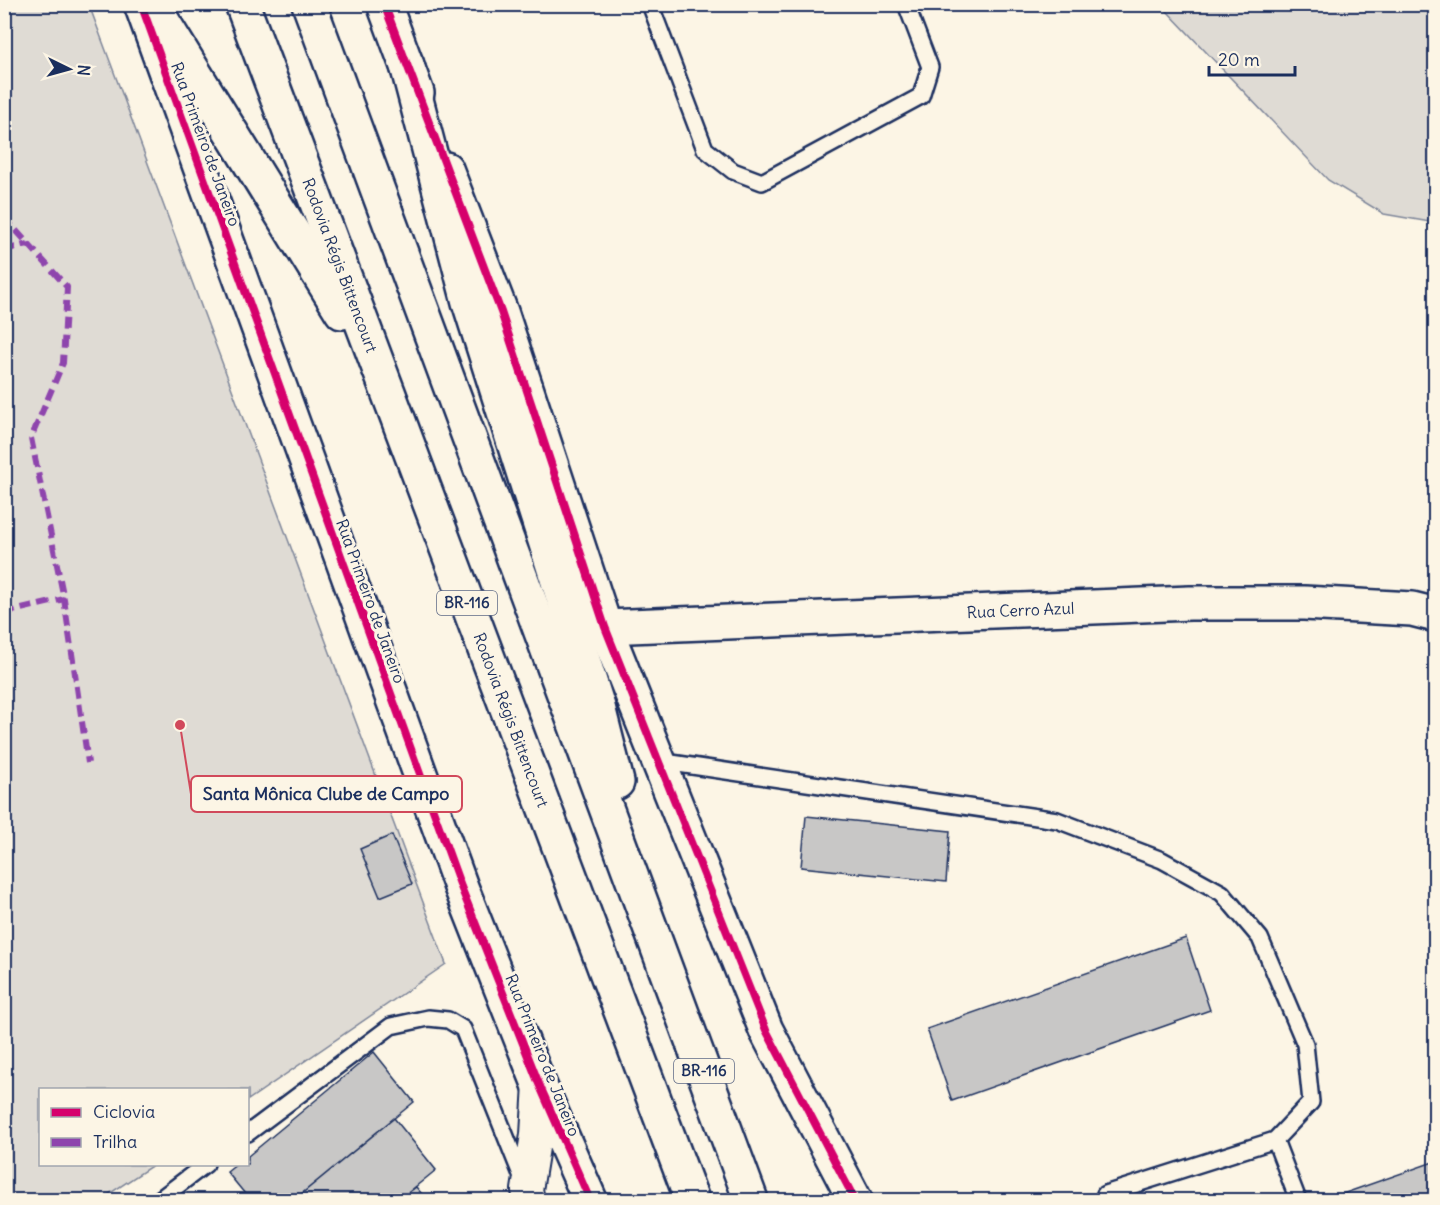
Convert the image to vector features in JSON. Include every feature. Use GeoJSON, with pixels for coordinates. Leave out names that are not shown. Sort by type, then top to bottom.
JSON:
{"type":"FeatureCollection","features":[{"type":"Feature","properties":{"kind":"main road","name":"Rua Primeiro de Janeiro"},"geometry":{"type":"LineString","coordinates":[[141,4],[461,887],[539,1084],[590,1200]]}},
{"type":"Feature","properties":{"kind":"main road"},"geometry":{"type":"LineString","coordinates":[[152,4],[381,377]]}},
{"type":"Feature","properties":{"kind":"main road","name":"Rodovia Régis Bittencourt"},"geometry":{"type":"LineString","coordinates":[[242,4],[692,1200]]}},
{"type":"Feature","properties":{"kind":"main road","name":"BR-116"},"geometry":{"type":"LineString","coordinates":[[309,4],[752,1200]]}},
{"type":"Feature","properties":{"kind":"main road"},"geometry":{"type":"LineString","coordinates":[[384,4],[501,312],[604,627],[766,1030],[855,1200]]}},
{"type":"Feature","properties":{"kind":"main road"},"geometry":{"type":"LineString","coordinates":[[407,65],[469,302],[598,707],[656,941]]}},
{"type":"Feature","properties":{"kind":"main road","name":"Rua Cerro Azul"},"geometry":{"type":"LineString","coordinates":[[604,627],[1190,603],[1304,603],[1412,609],[1436,615]]}},
{"type":"Feature","properties":{"kind":"street"},"geometry":{"type":"LineString","coordinates":[[528,1195],[536,1135],[539,1084]]}},
{"type":"Feature","properties":{"kind":"lane"},"geometry":{"type":"LineString","coordinates":[[650,4],[705,148],[733,171],[762,182],[921,96],[930,67],[906,4]]}},
{"type":"Feature","properties":{"kind":"lane"},"geometry":{"type":"LineString","coordinates":[[658,761],[1057,820],[1162,860],[1222,893],[1260,938],[1305,1044],[1311,1102],[1275,1140],[1105,1194]]}},
{"type":"Feature","properties":{"kind":"lane"},"geometry":{"type":"LineString","coordinates":[[249,1132],[391,1026],[428,1018],[448,1020],[463,1029],[528,1195]]}},
{"type":"Feature","properties":{"kind":"lane"},"geometry":{"type":"LineString","coordinates":[[1275,1140],[1298,1200]]}},
{"type":"Feature","properties":{"kind":"lane"},"geometry":{"type":"LineString","coordinates":[[160,1199],[203,1166]]}},
{"type":"Feature","properties":{"kind":"shaded area"},"geometry":{"type":"Polygon","coordinates":[[[5,5],[89,5],[446,964],[249,1099],[249,1088],[39,1088],[39,1166],[151,1166],[100,1200],[5,1200],[5,5]]]}},
{"type":"Feature","properties":{"kind":"shaded area"},"geometry":{"type":"Polygon","coordinates":[[[1163,5],[1435,5],[1435,221],[1384,214],[1328,180],[1163,5]]]}},
{"type":"Feature","properties":{"kind":"building"},"geometry":{"type":"Polygon","coordinates":[[[806,816],[950,831],[946,882],[801,867],[806,816]]]}},
{"type":"Feature","properties":{"kind":"building"},"geometry":{"type":"Polygon","coordinates":[[[392,835],[412,884],[380,897],[360,849],[392,835]]]}},
{"type":"Feature","properties":{"kind":"building"},"geometry":{"type":"Polygon","coordinates":[[[1186,938],[1210,1010],[952,1101],[927,1029],[1186,938]]]}},
{"type":"Feature","properties":{"kind":"building"},"geometry":{"type":"Polygon","coordinates":[[[374,1052],[414,1102],[294,1200],[250,1200],[227,1172],[234,1166],[249,1166],[249,1155],[374,1052]]]}},
{"type":"Feature","properties":{"kind":"building"},"geometry":{"type":"Polygon","coordinates":[[[394,1118],[436,1170],[399,1200],[294,1200],[394,1118]]]}},
{"type":"Feature","properties":{"kind":"building"},"geometry":{"type":"Polygon","coordinates":[[[1436,1161],[1436,1200],[1335,1200],[1334,1197],[1436,1161]]]}},
{"type":"Feature","properties":{"kind":"building"},"geometry":{"type":"Polygon","coordinates":[[[416,1187],[427,1200],[399,1200],[416,1187]]]}},
{"type":"Feature","properties":{"kind":"marked path"},"geometry":{"type":"LineString","coordinates":[[4,217],[67,287],[63,363],[31,438],[64,599],[88,763]]}},
{"type":"Feature","properties":{"kind":"marked path"},"geometry":{"type":"LineString","coordinates":[[4,250],[28,244]]}},
{"type":"Feature","properties":{"kind":"marked path"},"geometry":{"type":"LineString","coordinates":[[4,613],[64,599]]}},
{"type":"Feature","properties":{"kind":"cycle path"},"geometry":{"type":"LineString","coordinates":[[141,4],[461,887],[539,1084],[590,1200]]}},
{"type":"Feature","properties":{"kind":"cycle path"},"geometry":{"type":"LineString","coordinates":[[384,4],[501,312],[605,627],[766,1030],[855,1200]]}},
{"type":"Feature","properties":{"kind":"place","name":"Santa Mônica Clube de Campo"},"geometry":{"type":"Point","coordinates":[180,725]}}]}
